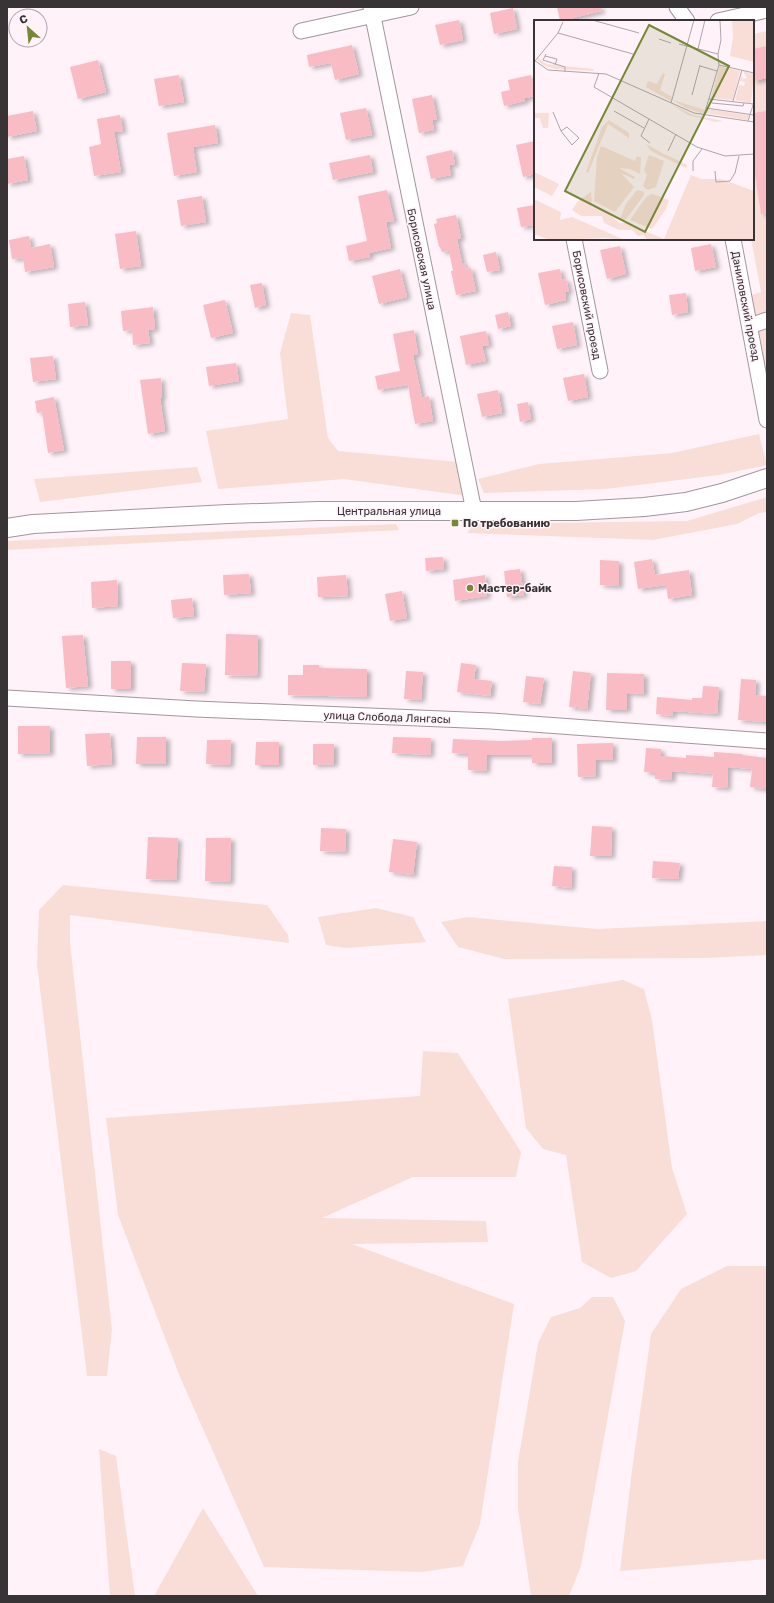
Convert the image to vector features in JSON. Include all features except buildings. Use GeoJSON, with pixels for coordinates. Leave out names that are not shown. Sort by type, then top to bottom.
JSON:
{"type":"FeatureCollection","features":[{"type":"Feature","properties":{"kind":"street"},"geometry":{"type":"LineString","coordinates":[[301,31],[372,11],[411,7]]}},
{"type":"Feature","properties":{"kind":"street"},"geometry":{"type":"LineString","coordinates":[[677,7],[686,20]]}},
{"type":"Feature","properties":{"kind":"street"},"geometry":{"type":"LineString","coordinates":[[722,20],[767,10]]}},
{"type":"Feature","properties":{"kind":"street","name":"Борисовская улица"},"geometry":{"type":"LineString","coordinates":[[372,11],[474,511]]}},
{"type":"Feature","properties":{"kind":"street","name":"Борисовский проезд"},"geometry":{"type":"LineString","coordinates":[[574,240],[600,371]]}},
{"type":"Feature","properties":{"kind":"street","name":"Даниловский проезд"},"geometry":{"type":"LineString","coordinates":[[733,240],[767,420]]}},
{"type":"Feature","properties":{"kind":"street"},"geometry":{"type":"LineString","coordinates":[[750,326],[767,320]]}},
{"type":"Feature","properties":{"kind":"street","name":"Центральная улица"},"geometry":{"type":"LineString","coordinates":[[7,528],[34,524],[320,511],[576,511],[644,508],[686,502],[722,494],[767,478]]}},
{"type":"Feature","properties":{"kind":"street","name":"улица Слобода Лянгасы"},"geometry":{"type":"LineString","coordinates":[[7,698],[203,710],[491,721],[767,741]]}},
{"type":"Feature","properties":{"kind":"shaded area"},"geometry":{"type":"Polygon","coordinates":[[[767,31],[767,314],[759,316],[754,314],[749,296],[761,292],[751,240],[754,240],[754,34],[767,31]]]}},
{"type":"Feature","properties":{"kind":"shaded area"},"geometry":{"type":"Polygon","coordinates":[[[291,313],[310,315],[328,438],[338,451],[458,462],[467,496],[344,479],[218,489],[206,431],[288,419],[280,353],[291,313]]]}},
{"type":"Feature","properties":{"kind":"shaded area"},"geometry":{"type":"Polygon","coordinates":[[[767,325],[767,390],[757,332],[767,325]]]}},
{"type":"Feature","properties":{"kind":"shaded area"},"geometry":{"type":"Polygon","coordinates":[[[759,434],[767,465],[719,475],[606,489],[484,493],[478,479],[539,464],[672,453],[759,434]]]}},
{"type":"Feature","properties":{"kind":"shaded area"},"geometry":{"type":"Polygon","coordinates":[[[197,467],[202,482],[40,502],[34,479],[197,467]]]}},
{"type":"Feature","properties":{"kind":"shaded area"},"geometry":{"type":"Polygon","coordinates":[[[767,497],[767,512],[759,513],[737,524],[653,540],[467,533],[474,524],[687,521],[767,497]]]}},
{"type":"Feature","properties":{"kind":"shaded area"},"geometry":{"type":"Polygon","coordinates":[[[396,524],[399,530],[7,550],[7,541],[396,524]]]}},
{"type":"Feature","properties":{"kind":"shaded area"},"geometry":{"type":"Polygon","coordinates":[[[63,885],[267,905],[288,935],[289,943],[70,915],[70,942],[112,1330],[107,1376],[87,1376],[37,964],[39,910],[63,885]]]}},
{"type":"Feature","properties":{"kind":"shaded area"},"geometry":{"type":"Polygon","coordinates":[[[376,908],[413,917],[426,942],[346,948],[326,945],[318,917],[376,908]]]}},
{"type":"Feature","properties":{"kind":"shaded area"},"geometry":{"type":"Polygon","coordinates":[[[468,917],[597,929],[767,921],[767,955],[704,958],[504,959],[458,947],[441,922],[468,917]]]}},
{"type":"Feature","properties":{"kind":"shaded area"},"geometry":{"type":"Polygon","coordinates":[[[623,980],[644,989],[652,1020],[672,1168],[687,1214],[636,1271],[611,1278],[582,1262],[566,1155],[543,1149],[526,1128],[508,999],[623,980]]]}},
{"type":"Feature","properties":{"kind":"shaded area"},"geometry":{"type":"Polygon","coordinates":[[[423,1051],[458,1053],[521,1152],[516,1177],[413,1177],[322,1218],[486,1221],[488,1242],[352,1244],[514,1304],[480,1524],[463,1566],[421,1572],[264,1567],[180,1377],[118,1215],[106,1118],[420,1096],[423,1051]]]}},
{"type":"Feature","properties":{"kind":"shaded area"},"geometry":{"type":"Polygon","coordinates":[[[727,1266],[767,1266],[767,1559],[620,1571],[632,1470],[651,1334],[681,1289],[727,1266]]]}},
{"type":"Feature","properties":{"kind":"shaded area"},"geometry":{"type":"Polygon","coordinates":[[[592,1297],[613,1297],[625,1321],[581,1566],[569,1596],[531,1596],[518,1509],[518,1462],[538,1343],[551,1317],[580,1308],[592,1297]]]}},
{"type":"Feature","properties":{"kind":"shaded area"},"geometry":{"type":"Polygon","coordinates":[[[99,1449],[116,1456],[135,1596],[110,1596],[99,1449]]]}},
{"type":"Feature","properties":{"kind":"shaded area"},"geometry":{"type":"Polygon","coordinates":[[[203,1508],[258,1596],[154,1596],[203,1508]]]}},
{"type":"Feature","properties":{"kind":"place","name":"По требованию"},"geometry":{"type":"Point","coordinates":[455,523]}},
{"type":"Feature","properties":{"kind":"place","name":"Мастер-байк"},"geometry":{"type":"Point","coordinates":[470,588]}}]}
